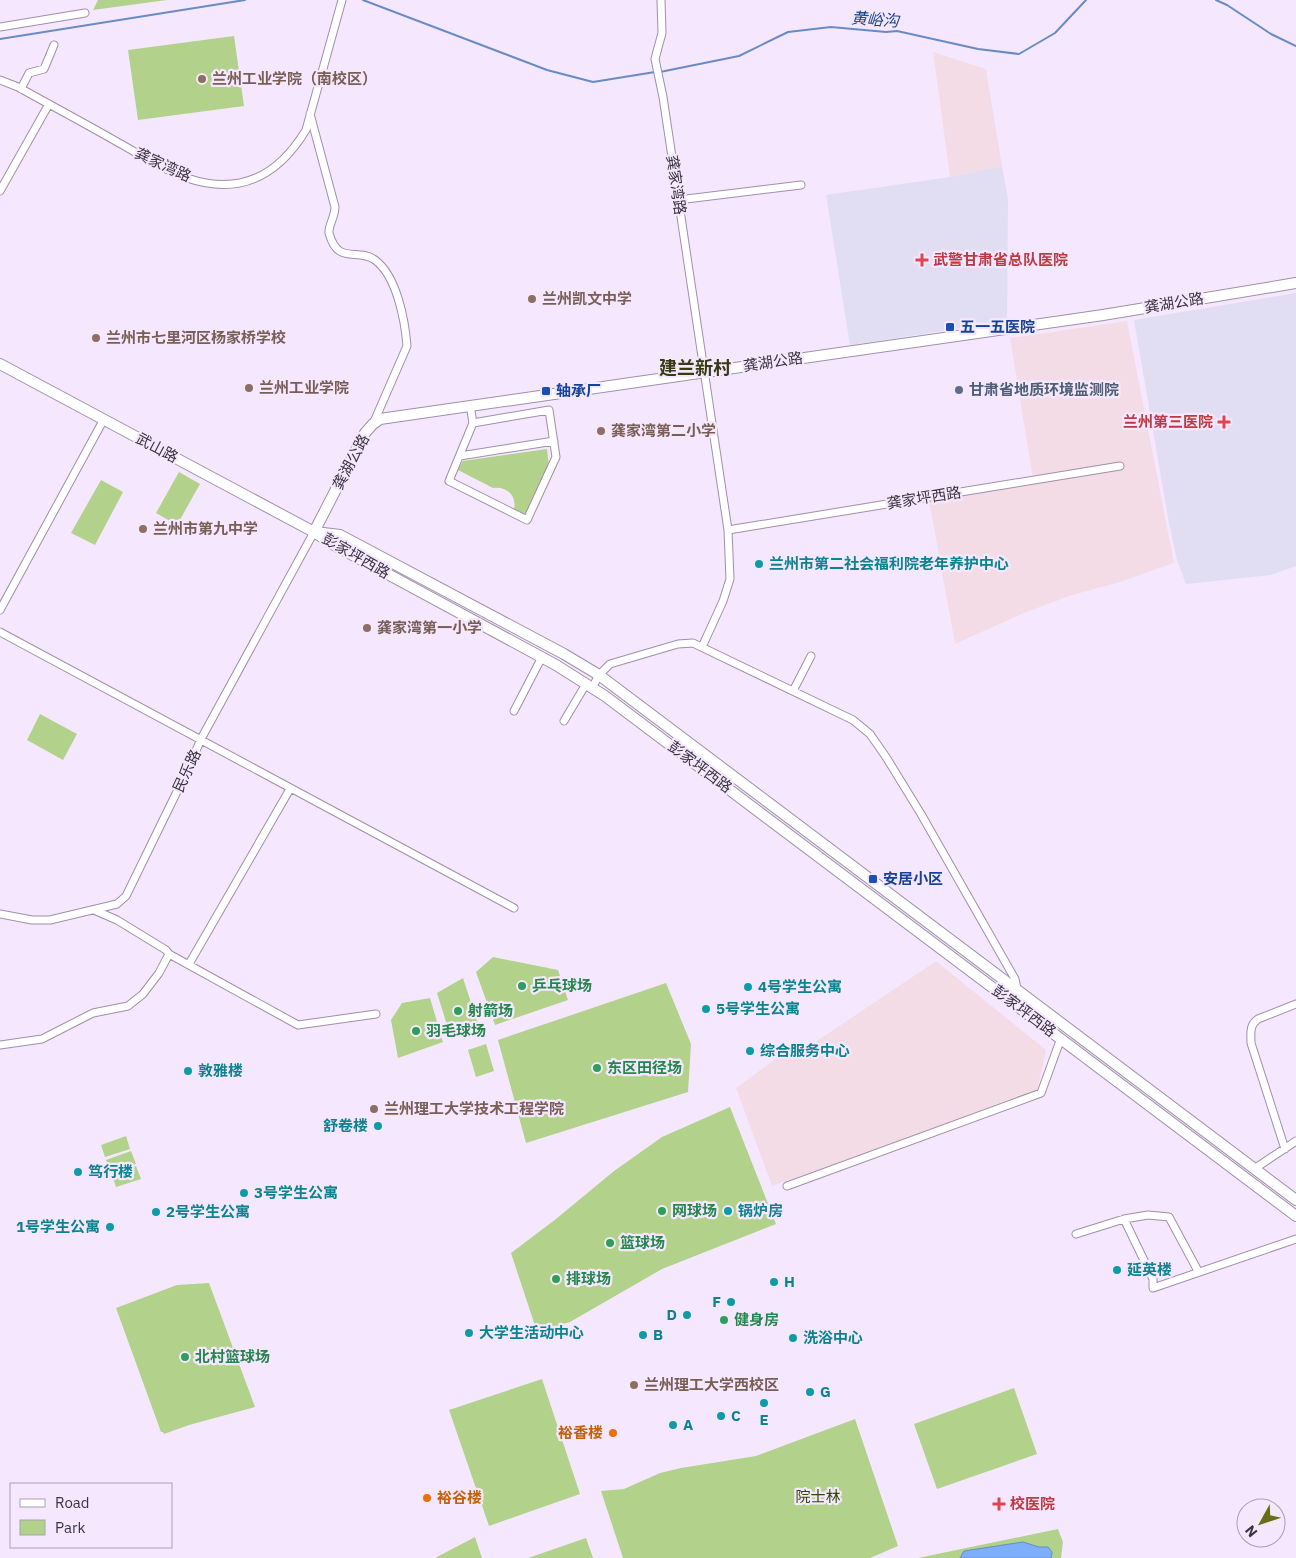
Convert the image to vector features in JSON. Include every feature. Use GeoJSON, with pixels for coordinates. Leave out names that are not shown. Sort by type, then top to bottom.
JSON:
{"type":"FeatureCollection","features":[{"type":"Feature","properties":{"kind":"main road","name":"龚湖公路"},"geometry":{"type":"LineString","coordinates":[[314,532],[365,433],[380,419],[1103,315],[1296,283]]}},
{"type":"Feature","properties":{"kind":"main road","name":"武山路"},"geometry":{"type":"LineString","coordinates":[[0,364],[314,532]]}},
{"type":"Feature","properties":{"kind":"main road","name":"彭家坪西路"},"geometry":{"type":"LineString","coordinates":[[314,532],[334,545],[542,657],[589,686],[1296,1216]]}},
{"type":"Feature","properties":{"kind":"main road","name":"彭家坪西路"},"geometry":{"type":"LineString","coordinates":[[314,532],[340,535],[564,654],[599,675],[1296,1200]]}},
{"type":"Feature","properties":{"kind":"street","name":"龚家湾路"},"geometry":{"type":"LineString","coordinates":[[0,80],[21,89],[160,166],[186,178],[226,185],[243,184],[276,166],[297,145],[306,130],[342,0]]}},
{"type":"Feature","properties":{"kind":"street","name":"龚家湾路"},"geometry":{"type":"LineString","coordinates":[[662,0],[662,34],[655,59],[663,97],[704,371]]}},
{"type":"Feature","properties":{"kind":"street"},"geometry":{"type":"LineString","coordinates":[[0,27],[85,13]]}},
{"type":"Feature","properties":{"kind":"street"},"geometry":{"type":"LineString","coordinates":[[21,89],[29,72],[44,69],[54,45]]}},
{"type":"Feature","properties":{"kind":"street"},"geometry":{"type":"LineString","coordinates":[[0,191],[49,104]]}},
{"type":"Feature","properties":{"kind":"street"},"geometry":{"type":"LineString","coordinates":[[310,114],[335,207],[335,216],[328,229],[330,236],[336,247],[343,253],[374,260],[383,268],[395,290],[406,335],[406,346],[373,424]]}},
{"type":"Feature","properties":{"kind":"street"},"geometry":{"type":"LineString","coordinates":[[678,200],[801,185]]}},
{"type":"Feature","properties":{"kind":"street"},"geometry":{"type":"LineString","coordinates":[[702,647],[723,601],[730,579],[728,530],[704,371]]}},
{"type":"Feature","properties":{"kind":"street"},"geometry":{"type":"LineString","coordinates":[[470,405],[473,423],[449,481],[527,520],[556,457],[549,410],[473,423]]}},
{"type":"Feature","properties":{"kind":"street"},"geometry":{"type":"LineString","coordinates":[[0,610],[104,419]]}},
{"type":"Feature","properties":{"kind":"street"},"geometry":{"type":"LineString","coordinates":[[460,456],[554,441]]}},
{"type":"Feature","properties":{"kind":"street","name":"龚家坪西路"},"geometry":{"type":"LineString","coordinates":[[728,530],[1120,466]]}},
{"type":"Feature","properties":{"kind":"street","name":"民乐路"},"geometry":{"type":"LineString","coordinates":[[0,914],[32,920],[50,920],[117,904],[126,896],[201,739],[314,532]]}},
{"type":"Feature","properties":{"kind":"street"},"geometry":{"type":"LineString","coordinates":[[0,632],[514,908]]}},
{"type":"Feature","properties":{"kind":"street"},"geometry":{"type":"LineString","coordinates":[[564,721],[589,686],[610,664],[678,644],[693,644],[702,647],[853,720],[870,734],[921,814],[1015,979],[1017,989]]}},
{"type":"Feature","properties":{"kind":"street"},"geometry":{"type":"LineString","coordinates":[[793,691],[811,656]]}},
{"type":"Feature","properties":{"kind":"street"},"geometry":{"type":"LineString","coordinates":[[514,711],[542,657]]}},
{"type":"Feature","properties":{"kind":"street"},"geometry":{"type":"LineString","coordinates":[[189,964],[290,789]]}},
{"type":"Feature","properties":{"kind":"street"},"geometry":{"type":"LineString","coordinates":[[94,910],[117,920],[166,950],[169,954],[298,1025],[376,1014]]}},
{"type":"Feature","properties":{"kind":"street"},"geometry":{"type":"LineString","coordinates":[[0,1045],[42,1039],[93,1013],[128,1006],[143,994],[159,974],[169,954]]}},
{"type":"Feature","properties":{"kind":"street"},"geometry":{"type":"LineString","coordinates":[[1285,1149],[1251,1044],[1251,1027],[1254,1021],[1296,1004]]}},
{"type":"Feature","properties":{"kind":"street"},"geometry":{"type":"LineString","coordinates":[[787,1186],[1041,1093],[1061,1038]]}},
{"type":"Feature","properties":{"kind":"street"},"geometry":{"type":"LineString","coordinates":[[1254,1169],[1296,1141]]}},
{"type":"Feature","properties":{"kind":"street"},"geometry":{"type":"LineString","coordinates":[[1076,1234],[1124,1219],[1148,1215],[1170,1217],[1198,1271]]}},
{"type":"Feature","properties":{"kind":"street"},"geometry":{"type":"LineString","coordinates":[[1124,1219],[1154,1279],[1153,1288],[1296,1239]]}},
{"type":"Feature","properties":{"kind":"shaded area"},"geometry":{"type":"Polygon","coordinates":[[[933,52],[986,69],[1002,166],[950,177],[933,52]]]}},
{"type":"Feature","properties":{"kind":"shaded area","name":"武警甘肃省总队医院"},"geometry":{"type":"Polygon","coordinates":[[[1002,166],[1008,199],[1007,321],[850,345],[826,195],[950,177],[1002,166]]]}},
{"type":"Feature","properties":{"kind":"shaded area","name":"兰州第三医院"},"geometry":{"type":"Polygon","coordinates":[[[1296,293],[1296,566],[1271,575],[1186,584],[1177,560],[1169,523],[1134,320],[1296,293]]]}},
{"type":"Feature","properties":{"kind":"shaded area"},"geometry":{"type":"Polygon","coordinates":[[[1127,321],[1174,563],[1117,583],[1072,595],[1024,613],[955,644],[928,495],[1033,479],[1010,338],[1127,321]]]}},
{"type":"Feature","properties":{"kind":"shaded area"},"geometry":{"type":"Polygon","coordinates":[[[936,961],[1046,1050],[1037,1092],[772,1186],[736,1088],[796,1044],[796,1055],[936,961]]]}},
{"type":"Feature","properties":{"kind":"green space"},"geometry":{"type":"Polygon","coordinates":[[[98,0],[167,0],[93,10],[98,0]]]}},
{"type":"Feature","properties":{"kind":"green space"},"geometry":{"type":"Polygon","coordinates":[[[234,36],[244,106],[138,120],[128,50],[234,36]]]}},
{"type":"Feature","properties":{"kind":"green space"},"geometry":{"type":"Polygon","coordinates":[[[547,449],[549,466],[527,515],[514,509],[514,500],[506,490],[493,488],[458,470],[463,461],[547,449]]]}},
{"type":"Feature","properties":{"kind":"green space"},"geometry":{"type":"Polygon","coordinates":[[[179,472],[200,484],[177,525],[156,513],[179,472]]]}},
{"type":"Feature","properties":{"kind":"green space"},"geometry":{"type":"Polygon","coordinates":[[[101,480],[123,492],[95,545],[71,533],[101,480]]]}},
{"type":"Feature","properties":{"kind":"green space"},"geometry":{"type":"Polygon","coordinates":[[[40,714],[77,734],[63,760],[27,740],[40,714]]]}},
{"type":"Feature","properties":{"kind":"green space","name":"乒乓球场"},"geometry":{"type":"Polygon","coordinates":[[[493,957],[558,970],[568,1000],[495,1025],[476,972],[493,957]]]}},
{"type":"Feature","properties":{"kind":"green space","name":"射箭场"},"geometry":{"type":"Polygon","coordinates":[[[463,978],[480,1030],[451,1038],[437,993],[463,978]]]}},
{"type":"Feature","properties":{"kind":"green space","name":"东区田径场"},"geometry":{"type":"Polygon","coordinates":[[[666,983],[691,1044],[688,1092],[526,1143],[498,1040],[666,983]]]}},
{"type":"Feature","properties":{"kind":"green space","name":"羽毛球场"},"geometry":{"type":"Polygon","coordinates":[[[430,998],[443,1042],[398,1058],[391,1020],[402,1003],[430,998]]]}},
{"type":"Feature","properties":{"kind":"green space"},"geometry":{"type":"Polygon","coordinates":[[[486,1044],[494,1071],[476,1077],[468,1050],[486,1044]]]}},
{"type":"Feature","properties":{"kind":"green space"},"geometry":{"type":"Polygon","coordinates":[[[730,1107],[776,1224],[662,1269],[570,1322],[537,1332],[511,1253],[614,1171],[662,1137],[730,1107]]]}},
{"type":"Feature","properties":{"kind":"green space"},"geometry":{"type":"Polygon","coordinates":[[[126,1136],[130,1149],[105,1157],[101,1145],[126,1136]]]}},
{"type":"Feature","properties":{"kind":"green space"},"geometry":{"type":"Polygon","coordinates":[[[131,1151],[136,1164],[111,1172],[106,1160],[131,1151]]]}},
{"type":"Feature","properties":{"kind":"green space"},"geometry":{"type":"Polygon","coordinates":[[[136,1166],[141,1179],[116,1187],[112,1175],[136,1166]]]}},
{"type":"Feature","properties":{"kind":"green space","name":"北村篮球场"},"geometry":{"type":"Polygon","coordinates":[[[209,1283],[255,1407],[189,1425],[164,1434],[161,1432],[116,1308],[177,1285],[209,1283]]]}},
{"type":"Feature","properties":{"kind":"green space"},"geometry":{"type":"Polygon","coordinates":[[[542,1379],[580,1494],[489,1526],[449,1410],[542,1379]]]}},
{"type":"Feature","properties":{"kind":"green space"},"geometry":{"type":"Polygon","coordinates":[[[1014,1388],[1037,1454],[937,1489],[914,1424],[1014,1388]]]}},
{"type":"Feature","properties":{"kind":"green space","name":"院士林"},"geometry":{"type":"Polygon","coordinates":[[[855,1419],[898,1546],[870,1558],[623,1558],[601,1491],[624,1489],[660,1473],[681,1468],[756,1456],[855,1419]]]}},
{"type":"Feature","properties":{"kind":"green space"},"geometry":{"type":"Polygon","coordinates":[[[1058,1529],[1063,1542],[1061,1558],[918,1558],[1058,1529]]]}},
{"type":"Feature","properties":{"kind":"green space"},"geometry":{"type":"Polygon","coordinates":[[[475,1537],[482,1558],[435,1558],[475,1537]]]}},
{"type":"Feature","properties":{"kind":"green space"},"geometry":{"type":"Polygon","coordinates":[[[586,1538],[593,1558],[528,1558],[586,1538]]]}},
{"type":"Feature","properties":{"kind":"water"},"geometry":{"type":"Polygon","coordinates":[[[1023,1542],[1039,1547],[1048,1547],[1052,1552],[1051,1558],[960,1558],[964,1551],[1023,1542]]]}},
{"type":"Feature","properties":{"kind":"waterway"},"geometry":{"type":"LineString","coordinates":[[0,39],[245,0]]}},
{"type":"Feature","properties":{"kind":"waterway"},"geometry":{"type":"LineString","coordinates":[[363,0],[547,70],[593,82],[655,72]]}},
{"type":"Feature","properties":{"kind":"waterway","name":"黄峪沟"},"geometry":{"type":"LineString","coordinates":[[660,72],[739,56],[788,32],[831,27],[886,32],[897,31],[978,49],[1019,54],[1055,33],[1086,0]]}},
{"type":"Feature","properties":{"kind":"waterway","name":"黄峪沟"},"geometry":{"type":"LineString","coordinates":[[1216,0],[1227,5],[1271,34],[1296,46]]}},
{"type":"Feature","properties":{"kind":"place","name":"兰州工业学院（南校区）"},"geometry":{"type":"Point","coordinates":[202,79]}},
{"type":"Feature","properties":{"kind":"place","name":"武警甘肃省总队医院"},"geometry":{"type":"Point","coordinates":[922,260]}},
{"type":"Feature","properties":{"kind":"place","name":"兰州凯文中学"},"geometry":{"type":"Point","coordinates":[532,299]}},
{"type":"Feature","properties":{"kind":"place","name":"五一五医院"},"geometry":{"type":"Point","coordinates":[950,327]}},
{"type":"Feature","properties":{"kind":"place","name":"兰州市七里河区杨家桥学校"},"geometry":{"type":"Point","coordinates":[96,338]}},
{"type":"Feature","properties":{"kind":"place","name":"兰州工业学院"},"geometry":{"type":"Point","coordinates":[249,388]}},
{"type":"Feature","properties":{"kind":"place","name":"甘肃省地质环境监测院"},"geometry":{"type":"Point","coordinates":[959,390]}},
{"type":"Feature","properties":{"kind":"place","name":"轴承厂"},"geometry":{"type":"Point","coordinates":[546,391]}},
{"type":"Feature","properties":{"kind":"place","name":"兰州第三医院"},"geometry":{"type":"Point","coordinates":[1224,422]}},
{"type":"Feature","properties":{"kind":"place","name":"龚家湾第二小学"},"geometry":{"type":"Point","coordinates":[601,431]}},
{"type":"Feature","properties":{"kind":"place","name":"兰州市第九中学"},"geometry":{"type":"Point","coordinates":[143,529]}},
{"type":"Feature","properties":{"kind":"place","name":"兰州市第二社会福利院老年养护中心"},"geometry":{"type":"Point","coordinates":[759,564]}},
{"type":"Feature","properties":{"kind":"place","name":"龚家湾第一小学"},"geometry":{"type":"Point","coordinates":[367,628]}},
{"type":"Feature","properties":{"kind":"place","name":"安居小区"},"geometry":{"type":"Point","coordinates":[873,879]}},
{"type":"Feature","properties":{"kind":"place","name":"乒乓球场"},"geometry":{"type":"Point","coordinates":[522,986]}},
{"type":"Feature","properties":{"kind":"place","name":"4号学生公寓"},"geometry":{"type":"Point","coordinates":[748,987]}},
{"type":"Feature","properties":{"kind":"place","name":"5号学生公寓"},"geometry":{"type":"Point","coordinates":[706,1009]}},
{"type":"Feature","properties":{"kind":"place","name":"射箭场"},"geometry":{"type":"Point","coordinates":[458,1011]}},
{"type":"Feature","properties":{"kind":"place","name":"羽毛球场"},"geometry":{"type":"Point","coordinates":[416,1031]}},
{"type":"Feature","properties":{"kind":"place","name":"综合服务中心"},"geometry":{"type":"Point","coordinates":[750,1051]}},
{"type":"Feature","properties":{"kind":"place","name":"东区田径场"},"geometry":{"type":"Point","coordinates":[597,1068]}},
{"type":"Feature","properties":{"kind":"place","name":"敦雅楼"},"geometry":{"type":"Point","coordinates":[188,1071]}},
{"type":"Feature","properties":{"kind":"place","name":"兰州理工大学技术工程学院"},"geometry":{"type":"Point","coordinates":[374,1109]}},
{"type":"Feature","properties":{"kind":"place","name":"舒卷楼"},"geometry":{"type":"Point","coordinates":[378,1126]}},
{"type":"Feature","properties":{"kind":"place","name":"笃行楼"},"geometry":{"type":"Point","coordinates":[78,1172]}},
{"type":"Feature","properties":{"kind":"place","name":"3号学生公寓"},"geometry":{"type":"Point","coordinates":[244,1193]}},
{"type":"Feature","properties":{"kind":"place","name":"网球场"},"geometry":{"type":"Point","coordinates":[662,1211]}},
{"type":"Feature","properties":{"kind":"place","name":"锅炉房"},"geometry":{"type":"Point","coordinates":[728,1211]}},
{"type":"Feature","properties":{"kind":"place","name":"2号学生公寓"},"geometry":{"type":"Point","coordinates":[156,1212]}},
{"type":"Feature","properties":{"kind":"place","name":"1号学生公寓"},"geometry":{"type":"Point","coordinates":[110,1227]}},
{"type":"Feature","properties":{"kind":"place","name":"篮球场"},"geometry":{"type":"Point","coordinates":[610,1243]}},
{"type":"Feature","properties":{"kind":"place","name":"延英楼"},"geometry":{"type":"Point","coordinates":[1117,1270]}},
{"type":"Feature","properties":{"kind":"place","name":"排球场"},"geometry":{"type":"Point","coordinates":[556,1279]}},
{"type":"Feature","properties":{"kind":"place","name":"H"},"geometry":{"type":"Point","coordinates":[774,1282]}},
{"type":"Feature","properties":{"kind":"place","name":"F"},"geometry":{"type":"Point","coordinates":[731,1302]}},
{"type":"Feature","properties":{"kind":"place","name":"D"},"geometry":{"type":"Point","coordinates":[687,1315]}},
{"type":"Feature","properties":{"kind":"place","name":"健身房"},"geometry":{"type":"Point","coordinates":[724,1320]}},
{"type":"Feature","properties":{"kind":"place","name":"大学生活动中心"},"geometry":{"type":"Point","coordinates":[469,1333]}},
{"type":"Feature","properties":{"kind":"place","name":"B"},"geometry":{"type":"Point","coordinates":[643,1335]}},
{"type":"Feature","properties":{"kind":"place","name":"洗浴中心"},"geometry":{"type":"Point","coordinates":[793,1338]}},
{"type":"Feature","properties":{"kind":"place","name":"北村篮球场"},"geometry":{"type":"Point","coordinates":[185,1357]}},
{"type":"Feature","properties":{"kind":"place","name":"兰州理工大学西校区"},"geometry":{"type":"Point","coordinates":[634,1385]}},
{"type":"Feature","properties":{"kind":"place","name":"G"},"geometry":{"type":"Point","coordinates":[810,1392]}},
{"type":"Feature","properties":{"kind":"place","name":"E"},"geometry":{"type":"Point","coordinates":[764,1403]}},
{"type":"Feature","properties":{"kind":"place","name":"C"},"geometry":{"type":"Point","coordinates":[721,1416]}},
{"type":"Feature","properties":{"kind":"place","name":"A"},"geometry":{"type":"Point","coordinates":[673,1425]}},
{"type":"Feature","properties":{"kind":"place","name":"裕香楼"},"geometry":{"type":"Point","coordinates":[613,1433]}},
{"type":"Feature","properties":{"kind":"place","name":"裕谷楼"},"geometry":{"type":"Point","coordinates":[427,1498]}},
{"type":"Feature","properties":{"kind":"place","name":"校医院"},"geometry":{"type":"Point","coordinates":[999,1504]}},
{"type":"Feature","properties":{"kind":"district","name":"建兰新村"},"geometry":{"type":"Point","coordinates":[695,368]}}]}
